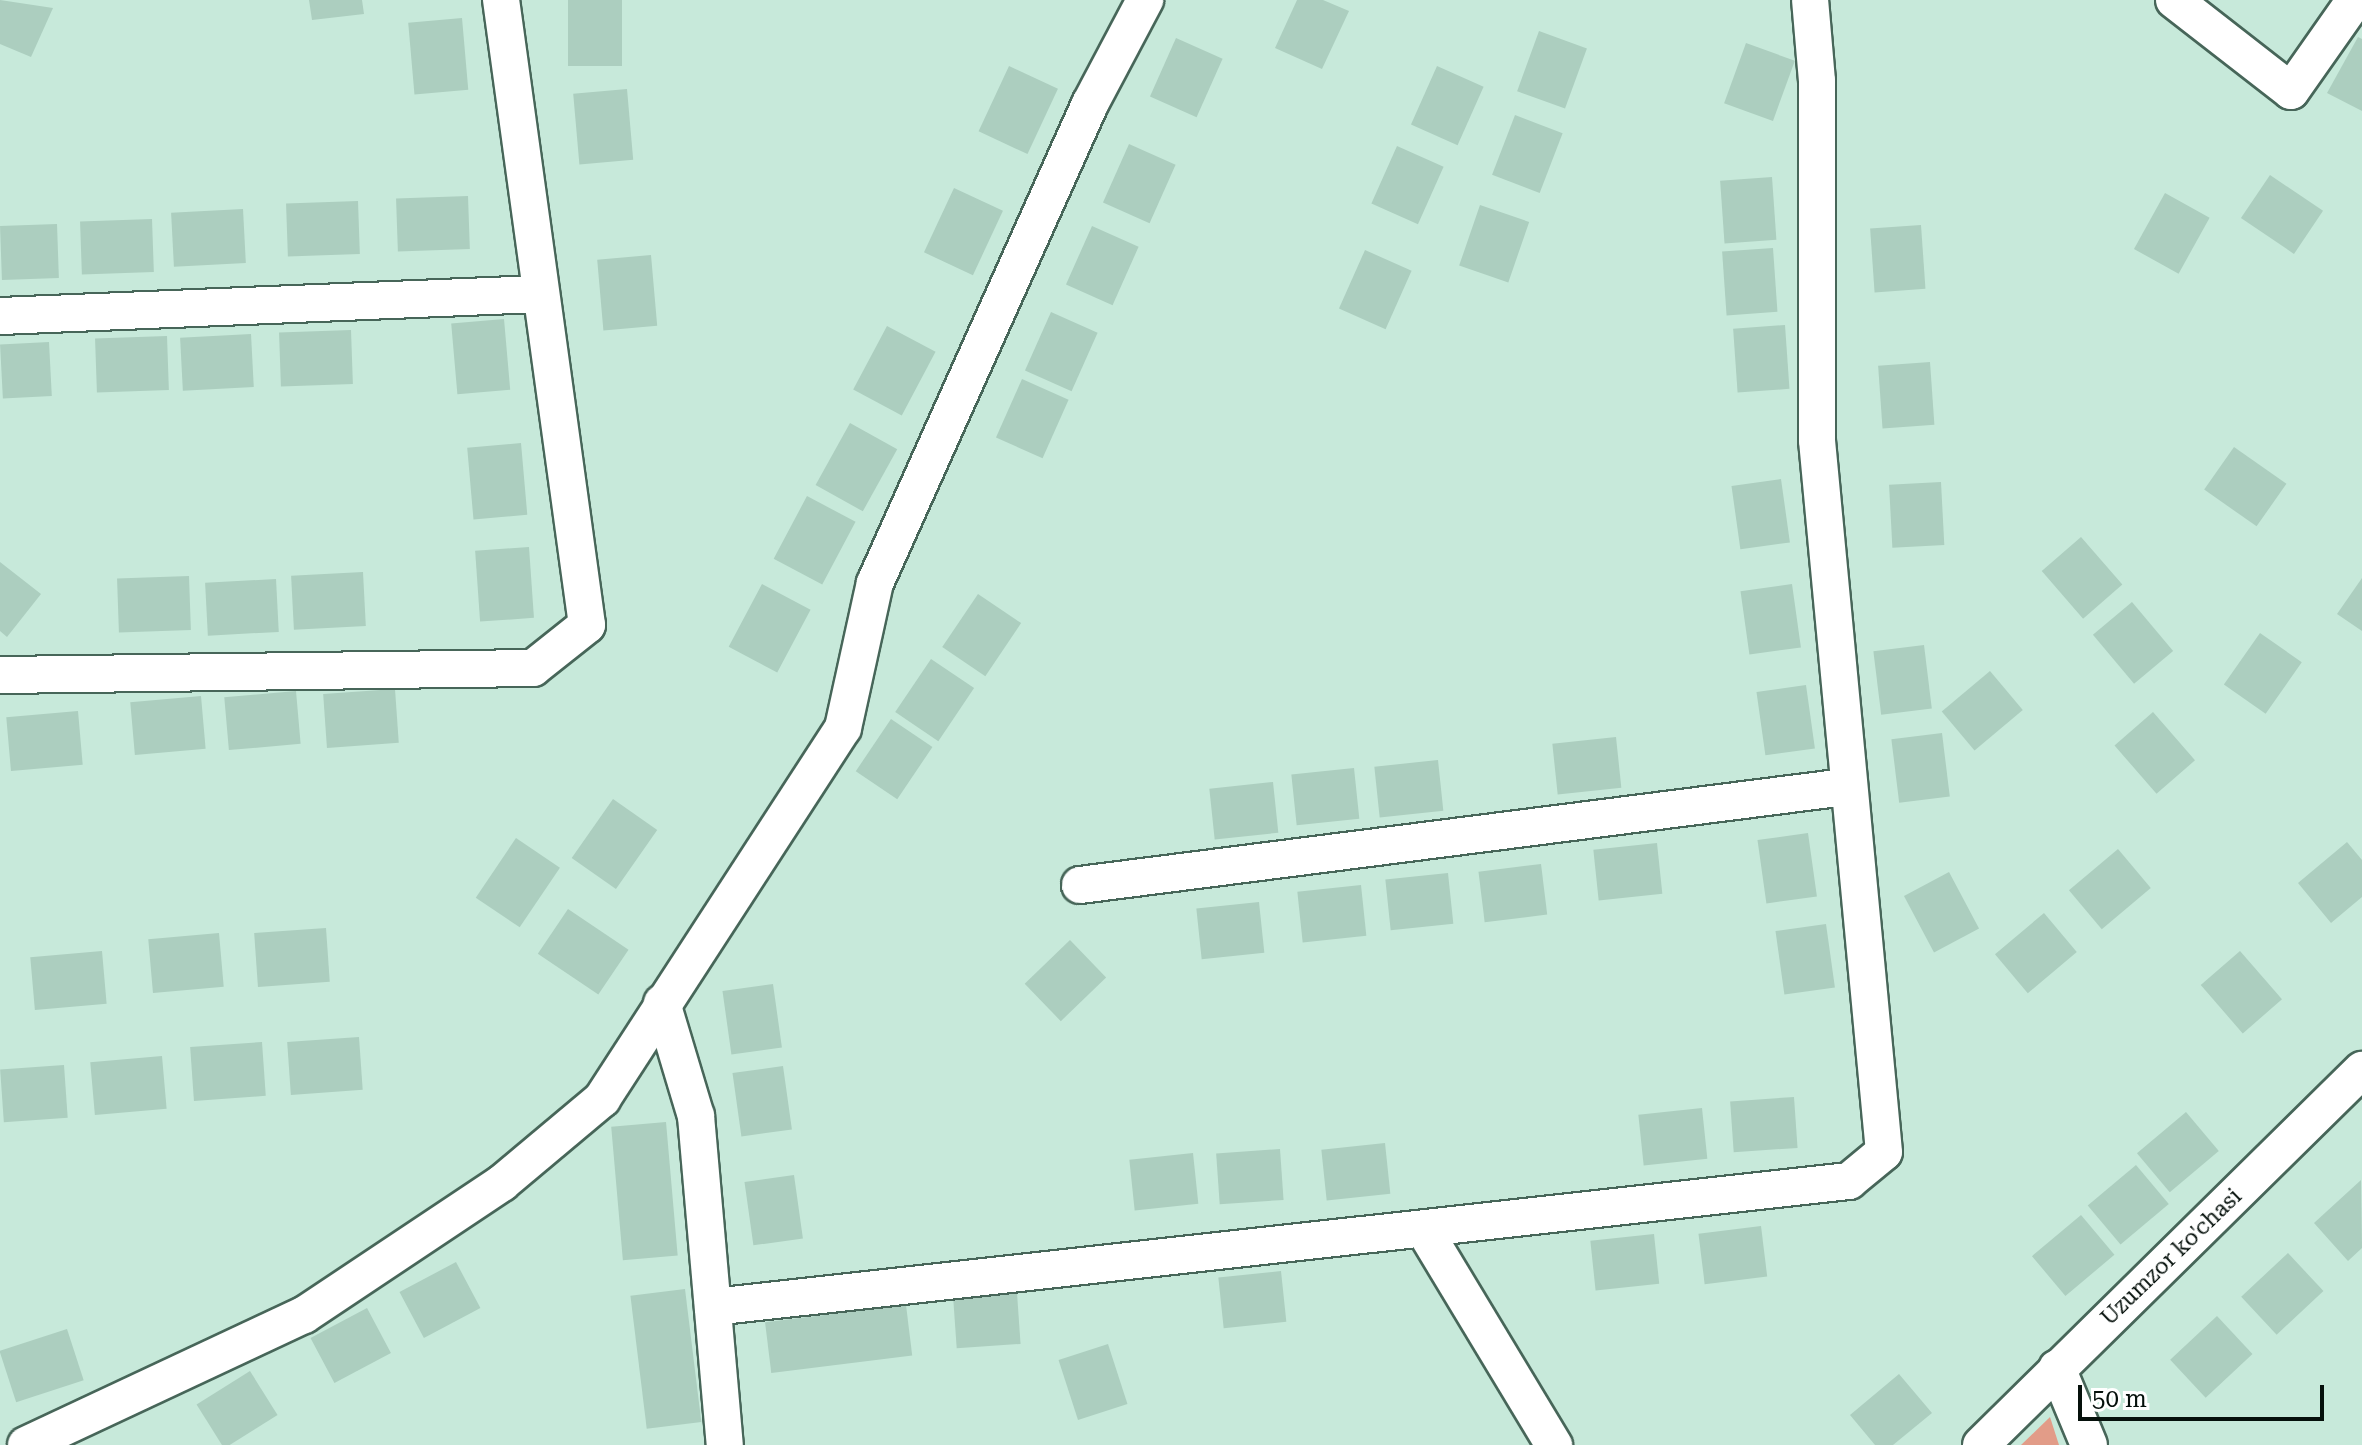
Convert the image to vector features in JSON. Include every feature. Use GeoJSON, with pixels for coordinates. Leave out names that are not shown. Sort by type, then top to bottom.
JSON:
{"type":"FeatureCollection","features":[{"type":"Feature","properties":{"kind":"street"},"geometry":{"type":"LineString","coordinates":[[0,675],[533,668],[587,625],[539,294],[501,0]]}},
{"type":"Feature","properties":{"kind":"street"},"geometry":{"type":"LineString","coordinates":[[26,1445],[304,1315],[502,1183],[602,1099],[843,728],[875,583],[1090,104],[1145,0]]}},
{"type":"Feature","properties":{"kind":"street"},"geometry":{"type":"LineString","coordinates":[[713,1307],[1426,1233],[1849,1181],[1884,1152],[1845,787],[1817,440],[1817,81],[1810,0]]}},
{"type":"Feature","properties":{"kind":"street"},"geometry":{"type":"LineString","coordinates":[[2174,0],[2291,91],[2355,0]]}},
{"type":"Feature","properties":{"kind":"street"},"geometry":{"type":"LineString","coordinates":[[0,316],[539,294]]}},
{"type":"Feature","properties":{"kind":"street"},"geometry":{"type":"LineString","coordinates":[[1080,885],[1845,787]]}},
{"type":"Feature","properties":{"kind":"street"},"geometry":{"type":"LineString","coordinates":[[662,1003],[696,1116],[725,1445]]}},
{"type":"Feature","properties":{"kind":"street","name":"Uzumzor ko'chasi"},"geometry":{"type":"LineString","coordinates":[[1981,1445],[2362,1070]]}},
{"type":"Feature","properties":{"kind":"street"},"geometry":{"type":"LineString","coordinates":[[1426,1233],[1554,1445]]}},
{"type":"Feature","properties":{"kind":"street"},"geometry":{"type":"LineString","coordinates":[[2057,1368],[2089,1445]]}},
{"type":"Feature","properties":{"kind":"shaded area"},"geometry":{"type":"Polygon","coordinates":[[[2050,1417],[2059,1445],[2021,1445],[2050,1417]]]}},
{"type":"Feature","properties":{"kind":"building"},"geometry":{"type":"Polygon","coordinates":[[[0,0],[53,8],[31,57],[0,44],[0,0]]]}},
{"type":"Feature","properties":{"kind":"building"},"geometry":{"type":"Polygon","coordinates":[[[309,0],[362,0],[364,14],[312,20],[309,0]]]}},
{"type":"Feature","properties":{"kind":"building"},"geometry":{"type":"Polygon","coordinates":[[[568,0],[622,0],[622,66],[568,66],[568,0]]]}},
{"type":"Feature","properties":{"kind":"building"},"geometry":{"type":"Polygon","coordinates":[[[1297,0],[1323,0],[1349,11],[1322,69],[1275,48],[1297,0]]]}},
{"type":"Feature","properties":{"kind":"building"},"geometry":{"type":"Polygon","coordinates":[[[462,18],[468,90],[414,94],[408,23],[462,18]]]}},
{"type":"Feature","properties":{"kind":"building"},"geometry":{"type":"Polygon","coordinates":[[[1539,31],[1587,48],[1565,109],[1517,91],[1539,31]]]}},
{"type":"Feature","properties":{"kind":"building"},"geometry":{"type":"Polygon","coordinates":[[[2358,37],[2362,39],[2362,111],[2327,93],[2358,37]]]}},
{"type":"Feature","properties":{"kind":"building"},"geometry":{"type":"Polygon","coordinates":[[[1176,38],[1223,59],[1197,117],[1150,96],[1176,38]]]}},
{"type":"Feature","properties":{"kind":"building"},"geometry":{"type":"Polygon","coordinates":[[[1746,43],[1795,61],[1773,121],[1724,103],[1746,43]]]}},
{"type":"Feature","properties":{"kind":"building"},"geometry":{"type":"Polygon","coordinates":[[[1009,66],[1058,89],[1028,154],[979,131],[1009,66]]]}},
{"type":"Feature","properties":{"kind":"building"},"geometry":{"type":"Polygon","coordinates":[[[1437,66],[1484,87],[1458,145],[1411,124],[1437,66]]]}},
{"type":"Feature","properties":{"kind":"building"},"geometry":{"type":"Polygon","coordinates":[[[627,89],[633,160],[579,164],[573,94],[627,89]]]}},
{"type":"Feature","properties":{"kind":"building"},"geometry":{"type":"Polygon","coordinates":[[[1515,115],[1563,133],[1540,193],[1492,175],[1515,115]]]}},
{"type":"Feature","properties":{"kind":"building"},"geometry":{"type":"Polygon","coordinates":[[[1129,144],[1176,165],[1150,223],[1103,202],[1129,144]]]}},
{"type":"Feature","properties":{"kind":"building"},"geometry":{"type":"Polygon","coordinates":[[[1397,146],[1444,167],[1418,224],[1371,204],[1397,146]]]}},
{"type":"Feature","properties":{"kind":"building"},"geometry":{"type":"Polygon","coordinates":[[[2270,175],[2323,211],[2294,254],[2241,218],[2270,175]]]}},
{"type":"Feature","properties":{"kind":"building"},"geometry":{"type":"Polygon","coordinates":[[[1772,177],[1776,240],[1725,243],[1720,181],[1772,177]]]}},
{"type":"Feature","properties":{"kind":"building"},"geometry":{"type":"Polygon","coordinates":[[[954,188],[1003,211],[973,275],[924,252],[954,188]]]}},
{"type":"Feature","properties":{"kind":"building"},"geometry":{"type":"Polygon","coordinates":[[[2165,193],[2210,218],[2179,274],[2134,249],[2165,193]]]}},
{"type":"Feature","properties":{"kind":"building"},"geometry":{"type":"Polygon","coordinates":[[[468,196],[470,249],[398,251],[396,199],[468,196]]]}},
{"type":"Feature","properties":{"kind":"building"},"geometry":{"type":"Polygon","coordinates":[[[358,201],[360,254],[288,256],[286,204],[358,201]]]}},
{"type":"Feature","properties":{"kind":"building"},"geometry":{"type":"Polygon","coordinates":[[[1480,205],[1529,222],[1508,282],[1459,266],[1480,205]]]}},
{"type":"Feature","properties":{"kind":"building"},"geometry":{"type":"Polygon","coordinates":[[[243,209],[246,263],[174,267],[171,213],[243,209]]]}},
{"type":"Feature","properties":{"kind":"building"},"geometry":{"type":"Polygon","coordinates":[[[152,219],[154,272],[82,274],[80,222],[152,219]]]}},
{"type":"Feature","properties":{"kind":"building"},"geometry":{"type":"Polygon","coordinates":[[[57,224],[59,278],[2,280],[0,226],[57,224]]]}},
{"type":"Feature","properties":{"kind":"building"},"geometry":{"type":"Polygon","coordinates":[[[1921,225],[1925,289],[1875,292],[1870,229],[1921,225]]]}},
{"type":"Feature","properties":{"kind":"building"},"geometry":{"type":"Polygon","coordinates":[[[1092,226],[1139,247],[1113,305],[1066,284],[1092,226]]]}},
{"type":"Feature","properties":{"kind":"building"},"geometry":{"type":"Polygon","coordinates":[[[1773,248],[1777,312],[1727,315],[1722,252],[1773,248]]]}},
{"type":"Feature","properties":{"kind":"building"},"geometry":{"type":"Polygon","coordinates":[[[1365,250],[1412,271],[1386,329],[1339,308],[1365,250]]]}},
{"type":"Feature","properties":{"kind":"building"},"geometry":{"type":"Polygon","coordinates":[[[651,255],[657,326],[603,330],[597,260],[651,255]]]}},
{"type":"Feature","properties":{"kind":"building"},"geometry":{"type":"Polygon","coordinates":[[[1051,312],[1098,333],[1072,391],[1025,370],[1051,312]]]}},
{"type":"Feature","properties":{"kind":"building"},"geometry":{"type":"Polygon","coordinates":[[[504,319],[510,390],[457,394],[451,324],[504,319]]]}},
{"type":"Feature","properties":{"kind":"building"},"geometry":{"type":"Polygon","coordinates":[[[1785,325],[1789,389],[1738,392],[1733,329],[1785,325]]]}},
{"type":"Feature","properties":{"kind":"building"},"geometry":{"type":"Polygon","coordinates":[[[887,326],[936,352],[902,415],[853,390],[887,326]]]}},
{"type":"Feature","properties":{"kind":"building"},"geometry":{"type":"Polygon","coordinates":[[[351,330],[353,384],[281,386],[279,333],[351,330]]]}},
{"type":"Feature","properties":{"kind":"building"},"geometry":{"type":"Polygon","coordinates":[[[251,334],[254,387],[183,391],[180,338],[251,334]]]}},
{"type":"Feature","properties":{"kind":"building"},"geometry":{"type":"Polygon","coordinates":[[[167,336],[169,390],[97,392],[95,339],[167,336]]]}},
{"type":"Feature","properties":{"kind":"building"},"geometry":{"type":"Polygon","coordinates":[[[49,342],[52,396],[3,398],[0,345],[49,342]]]}},
{"type":"Feature","properties":{"kind":"building"},"geometry":{"type":"Polygon","coordinates":[[[1930,362],[1934,425],[1883,428],[1878,366],[1930,362]]]}},
{"type":"Feature","properties":{"kind":"building"},"geometry":{"type":"Polygon","coordinates":[[[1022,379],[1069,400],[1043,458],[996,437],[1022,379]]]}},
{"type":"Feature","properties":{"kind":"building"},"geometry":{"type":"Polygon","coordinates":[[[850,423],[897,449],[863,511],[816,485],[850,423]]]}},
{"type":"Feature","properties":{"kind":"building"},"geometry":{"type":"Polygon","coordinates":[[[521,443],[527,515],[473,519],[467,448],[521,443]]]}},
{"type":"Feature","properties":{"kind":"building"},"geometry":{"type":"Polygon","coordinates":[[[2234,447],[2286,484],[2257,526],[2204,490],[2234,447]]]}},
{"type":"Feature","properties":{"kind":"building"},"geometry":{"type":"Polygon","coordinates":[[[1781,479],[1790,542],[1740,549],[1731,486],[1781,479]]]}},
{"type":"Feature","properties":{"kind":"building"},"geometry":{"type":"Polygon","coordinates":[[[1941,482],[1944,545],[1892,548],[1889,485],[1941,482]]]}},
{"type":"Feature","properties":{"kind":"building"},"geometry":{"type":"Polygon","coordinates":[[[807,496],[856,522],[822,585],[774,559],[807,496]]]}},
{"type":"Feature","properties":{"kind":"building"},"geometry":{"type":"Polygon","coordinates":[[[2081,537],[2122,585],[2083,619],[2042,571],[2081,537]]]}},
{"type":"Feature","properties":{"kind":"building"},"geometry":{"type":"Polygon","coordinates":[[[529,547],[534,618],[480,622],[475,551],[529,547]]]}},
{"type":"Feature","properties":{"kind":"building"},"geometry":{"type":"Polygon","coordinates":[[[0,562],[41,594],[7,637],[0,631],[0,562]]]}},
{"type":"Feature","properties":{"kind":"building"},"geometry":{"type":"Polygon","coordinates":[[[363,572],[366,626],[294,630],[291,576],[363,572]]]}},
{"type":"Feature","properties":{"kind":"building"},"geometry":{"type":"Polygon","coordinates":[[[189,576],[191,630],[119,632],[117,579],[189,576]]]}},
{"type":"Feature","properties":{"kind":"building"},"geometry":{"type":"Polygon","coordinates":[[[2362,578],[2362,631],[2337,614],[2362,578]]]}},
{"type":"Feature","properties":{"kind":"building"},"geometry":{"type":"Polygon","coordinates":[[[276,579],[279,632],[208,636],[205,583],[276,579]]]}},
{"type":"Feature","properties":{"kind":"building"},"geometry":{"type":"Polygon","coordinates":[[[762,584],[811,610],[777,673],[729,647],[762,584]]]}},
{"type":"Feature","properties":{"kind":"building"},"geometry":{"type":"Polygon","coordinates":[[[1792,584],[1801,647],[1749,655],[1741,591],[1792,584]]]}},
{"type":"Feature","properties":{"kind":"building"},"geometry":{"type":"Polygon","coordinates":[[[978,594],[1021,623],[985,676],[942,647],[978,594]]]}},
{"type":"Feature","properties":{"kind":"building"},"geometry":{"type":"Polygon","coordinates":[[[2132,602],[2173,651],[2134,684],[2093,635],[2132,602]]]}},
{"type":"Feature","properties":{"kind":"building"},"geometry":{"type":"Polygon","coordinates":[[[2260,633],[2302,662],[2266,714],[2224,685],[2260,633]]]}},
{"type":"Feature","properties":{"kind":"building"},"geometry":{"type":"Polygon","coordinates":[[[1924,645],[1932,709],[1881,715],[1873,651],[1924,645]]]}},
{"type":"Feature","properties":{"kind":"building"},"geometry":{"type":"Polygon","coordinates":[[[931,659],[974,688],[938,741],[895,712],[931,659]]]}},
{"type":"Feature","properties":{"kind":"building"},"geometry":{"type":"Polygon","coordinates":[[[1990,671],[2023,710],[1975,751],[1942,711],[1990,671]]]}},
{"type":"Feature","properties":{"kind":"building"},"geometry":{"type":"Polygon","coordinates":[[[1806,685],[1815,748],[1765,755],[1756,692],[1806,685]]]}},
{"type":"Feature","properties":{"kind":"building"},"geometry":{"type":"Polygon","coordinates":[[[395,689],[399,743],[327,748],[323,694],[395,689]]]}},
{"type":"Feature","properties":{"kind":"building"},"geometry":{"type":"Polygon","coordinates":[[[296,691],[301,744],[229,750],[224,697],[296,691]]]}},
{"type":"Feature","properties":{"kind":"building"},"geometry":{"type":"Polygon","coordinates":[[[201,696],[206,749],[135,755],[130,702],[201,696]]]}},
{"type":"Feature","properties":{"kind":"building"},"geometry":{"type":"Polygon","coordinates":[[[78,711],[83,765],[11,771],[6,717],[78,711]]]}},
{"type":"Feature","properties":{"kind":"building"},"geometry":{"type":"Polygon","coordinates":[[[2153,712],[2195,760],[2156,794],[2115,745],[2153,712]]]}},
{"type":"Feature","properties":{"kind":"building"},"geometry":{"type":"Polygon","coordinates":[[[891,719],[932,747],[897,799],[856,771],[891,719]]]}},
{"type":"Feature","properties":{"kind":"building"},"geometry":{"type":"Polygon","coordinates":[[[1942,733],[1950,797],[1899,803],[1891,739],[1942,733]]]}},
{"type":"Feature","properties":{"kind":"building"},"geometry":{"type":"Polygon","coordinates":[[[1616,737],[1621,788],[1558,794],[1552,744],[1616,737]]]}},
{"type":"Feature","properties":{"kind":"building"},"geometry":{"type":"Polygon","coordinates":[[[1438,760],[1443,811],[1380,817],[1374,767],[1438,760]]]}},
{"type":"Feature","properties":{"kind":"building"},"geometry":{"type":"Polygon","coordinates":[[[1354,768],[1359,819],[1297,825],[1291,775],[1354,768]]]}},
{"type":"Feature","properties":{"kind":"building"},"geometry":{"type":"Polygon","coordinates":[[[1273,782],[1278,833],[1215,839],[1209,789],[1273,782]]]}},
{"type":"Feature","properties":{"kind":"building"},"geometry":{"type":"Polygon","coordinates":[[[613,799],[657,830],[616,889],[572,858],[613,799]]]}},
{"type":"Feature","properties":{"kind":"building"},"geometry":{"type":"Polygon","coordinates":[[[1808,833],[1817,896],[1766,903],[1757,840],[1808,833]]]}},
{"type":"Feature","properties":{"kind":"building"},"geometry":{"type":"Polygon","coordinates":[[[516,838],[560,868],[520,927],[476,898],[516,838]]]}},
{"type":"Feature","properties":{"kind":"building"},"geometry":{"type":"Polygon","coordinates":[[[2347,842],[2362,860],[2362,897],[2331,923],[2298,883],[2347,842]]]}},
{"type":"Feature","properties":{"kind":"building"},"geometry":{"type":"Polygon","coordinates":[[[1657,843],[1662,894],[1599,900],[1593,850],[1657,843]]]}},
{"type":"Feature","properties":{"kind":"building"},"geometry":{"type":"Polygon","coordinates":[[[2118,849],[2151,888],[2102,929],[2069,890],[2118,849]]]}},
{"type":"Feature","properties":{"kind":"building"},"geometry":{"type":"Polygon","coordinates":[[[1541,864],[1547,915],[1485,922],[1478,872],[1541,864]]]}},
{"type":"Feature","properties":{"kind":"building"},"geometry":{"type":"Polygon","coordinates":[[[1949,872],[1979,929],[1934,952],[1904,896],[1949,872]]]}},
{"type":"Feature","properties":{"kind":"building"},"geometry":{"type":"Polygon","coordinates":[[[1448,873],[1453,924],[1391,930],[1385,880],[1448,873]]]}},
{"type":"Feature","properties":{"kind":"building"},"geometry":{"type":"Polygon","coordinates":[[[1361,885],[1366,936],[1303,942],[1297,892],[1361,885]]]}},
{"type":"Feature","properties":{"kind":"building"},"geometry":{"type":"Polygon","coordinates":[[[1259,902],[1264,953],[1202,959],[1196,909],[1259,902]]]}},
{"type":"Feature","properties":{"kind":"building"},"geometry":{"type":"Polygon","coordinates":[[[568,909],[629,950],[598,995],[538,954],[568,909]]]}},
{"type":"Feature","properties":{"kind":"building"},"geometry":{"type":"Polygon","coordinates":[[[2044,913],[2077,952],[2028,993],[1995,954],[2044,913]]]}},
{"type":"Feature","properties":{"kind":"building"},"geometry":{"type":"Polygon","coordinates":[[[1826,924],[1835,987],[1784,994],[1775,931],[1826,924]]]}},
{"type":"Feature","properties":{"kind":"building"},"geometry":{"type":"Polygon","coordinates":[[[326,928],[330,982],[258,987],[254,933],[326,928]]]}},
{"type":"Feature","properties":{"kind":"building"},"geometry":{"type":"Polygon","coordinates":[[[219,933],[224,987],[153,993],[148,939],[219,933]]]}},
{"type":"Feature","properties":{"kind":"building"},"geometry":{"type":"Polygon","coordinates":[[[1070,940],[1106,977],[1061,1021],[1025,984],[1070,940]]]}},
{"type":"Feature","properties":{"kind":"building"},"geometry":{"type":"Polygon","coordinates":[[[102,951],[107,1004],[35,1010],[30,957],[102,951]]]}},
{"type":"Feature","properties":{"kind":"building"},"geometry":{"type":"Polygon","coordinates":[[[2240,951],[2282,999],[2243,1033],[2201,985],[2240,951]]]}},
{"type":"Feature","properties":{"kind":"building"},"geometry":{"type":"Polygon","coordinates":[[[773,984],[782,1047],[731,1054],[722,991],[773,984]]]}},
{"type":"Feature","properties":{"kind":"building"},"geometry":{"type":"Polygon","coordinates":[[[359,1037],[363,1090],[291,1095],[287,1042],[359,1037]]]}},
{"type":"Feature","properties":{"kind":"building"},"geometry":{"type":"Polygon","coordinates":[[[262,1042],[266,1096],[194,1101],[190,1047],[262,1042]]]}},
{"type":"Feature","properties":{"kind":"building"},"geometry":{"type":"Polygon","coordinates":[[[162,1056],[167,1109],[95,1115],[90,1062],[162,1056]]]}},
{"type":"Feature","properties":{"kind":"building"},"geometry":{"type":"Polygon","coordinates":[[[64,1065],[68,1118],[4,1122],[0,1069],[64,1065]]]}},
{"type":"Feature","properties":{"kind":"building"},"geometry":{"type":"Polygon","coordinates":[[[783,1066],[792,1129],[741,1136],[732,1073],[783,1066]]]}},
{"type":"Feature","properties":{"kind":"building"},"geometry":{"type":"Polygon","coordinates":[[[1794,1097],[1798,1148],[1734,1152],[1730,1101],[1794,1097]]]}},
{"type":"Feature","properties":{"kind":"building"},"geometry":{"type":"Polygon","coordinates":[[[1702,1108],[1707,1159],[1644,1165],[1638,1115],[1702,1108]]]}},
{"type":"Feature","properties":{"kind":"building"},"geometry":{"type":"Polygon","coordinates":[[[2186,1112],[2219,1151],[2170,1192],[2137,1153],[2186,1112]]]}},
{"type":"Feature","properties":{"kind":"building"},"geometry":{"type":"Polygon","coordinates":[[[666,1122],[678,1255],[623,1260],[611,1127],[666,1122]]]}},
{"type":"Feature","properties":{"kind":"building"},"geometry":{"type":"Polygon","coordinates":[[[1385,1143],[1390,1194],[1327,1200],[1321,1150],[1385,1143]]]}},
{"type":"Feature","properties":{"kind":"building"},"geometry":{"type":"Polygon","coordinates":[[[1280,1149],[1284,1200],[1220,1204],[1216,1153],[1280,1149]]]}},
{"type":"Feature","properties":{"kind":"building"},"geometry":{"type":"Polygon","coordinates":[[[1193,1153],[1198,1204],[1135,1210],[1129,1160],[1193,1153]]]}},
{"type":"Feature","properties":{"kind":"building"},"geometry":{"type":"Polygon","coordinates":[[[2136,1165],[2169,1204],[2121,1245],[2088,1205],[2136,1165]]]}},
{"type":"Feature","properties":{"kind":"building"},"geometry":{"type":"Polygon","coordinates":[[[794,1175],[803,1238],[753,1245],[744,1182],[794,1175]]]}},
{"type":"Feature","properties":{"kind":"building"},"geometry":{"type":"Polygon","coordinates":[[[2361,1180],[2362,1248],[2348,1261],[2314,1223],[2361,1180]]]}},
{"type":"Feature","properties":{"kind":"building"},"geometry":{"type":"Polygon","coordinates":[[[2081,1215],[2114,1255],[2065,1296],[2032,1256],[2081,1215]]]}},
{"type":"Feature","properties":{"kind":"building"},"geometry":{"type":"Polygon","coordinates":[[[1761,1226],[1767,1277],[1705,1284],[1698,1234],[1761,1226]]]}},
{"type":"Feature","properties":{"kind":"building"},"geometry":{"type":"Polygon","coordinates":[[[1654,1234],[1659,1284],[1596,1290],[1590,1241],[1654,1234]]]}},
{"type":"Feature","properties":{"kind":"building"},"geometry":{"type":"Polygon","coordinates":[[[2288,1253],[2323,1291],[2277,1335],[2241,1297],[2288,1253]]]}},
{"type":"Feature","properties":{"kind":"building"},"geometry":{"type":"Polygon","coordinates":[[[456,1262],[480,1308],[424,1338],[399,1292],[456,1262]]]}},
{"type":"Feature","properties":{"kind":"building"},"geometry":{"type":"Polygon","coordinates":[[[1281,1271],[1286,1322],[1224,1328],[1218,1278],[1281,1271]]]}},
{"type":"Feature","properties":{"kind":"building"},"geometry":{"type":"Polygon","coordinates":[[[685,1289],[701,1422],[647,1429],[630,1296],[685,1289]]]}},
{"type":"Feature","properties":{"kind":"building"},"geometry":{"type":"Polygon","coordinates":[[[1017,1293],[1021,1344],[957,1348],[953,1297],[1017,1293]]]}},
{"type":"Feature","properties":{"kind":"building"},"geometry":{"type":"Polygon","coordinates":[[[906,1305],[912,1356],[771,1373],[765,1322],[906,1305]]]}},
{"type":"Feature","properties":{"kind":"building"},"geometry":{"type":"Polygon","coordinates":[[[367,1308],[391,1353],[334,1383],[310,1338],[367,1308]]]}},
{"type":"Feature","properties":{"kind":"building"},"geometry":{"type":"Polygon","coordinates":[[[2217,1316],[2252,1354],[2206,1398],[2170,1360],[2217,1316]]]}},
{"type":"Feature","properties":{"kind":"building"},"geometry":{"type":"Polygon","coordinates":[[[67,1329],[84,1380],[16,1402],[0,1351],[67,1329]]]}},
{"type":"Feature","properties":{"kind":"building"},"geometry":{"type":"Polygon","coordinates":[[[1108,1344],[1127,1404],[1078,1420],[1059,1360],[1108,1344]]]}},
{"type":"Feature","properties":{"kind":"building"},"geometry":{"type":"Polygon","coordinates":[[[250,1371],[278,1415],[230,1445],[222,1445],[197,1404],[250,1371]]]}},
{"type":"Feature","properties":{"kind":"building"},"geometry":{"type":"Polygon","coordinates":[[[1899,1374],[1932,1413],[1893,1445],[1875,1445],[1850,1415],[1899,1374]]]}}]}
